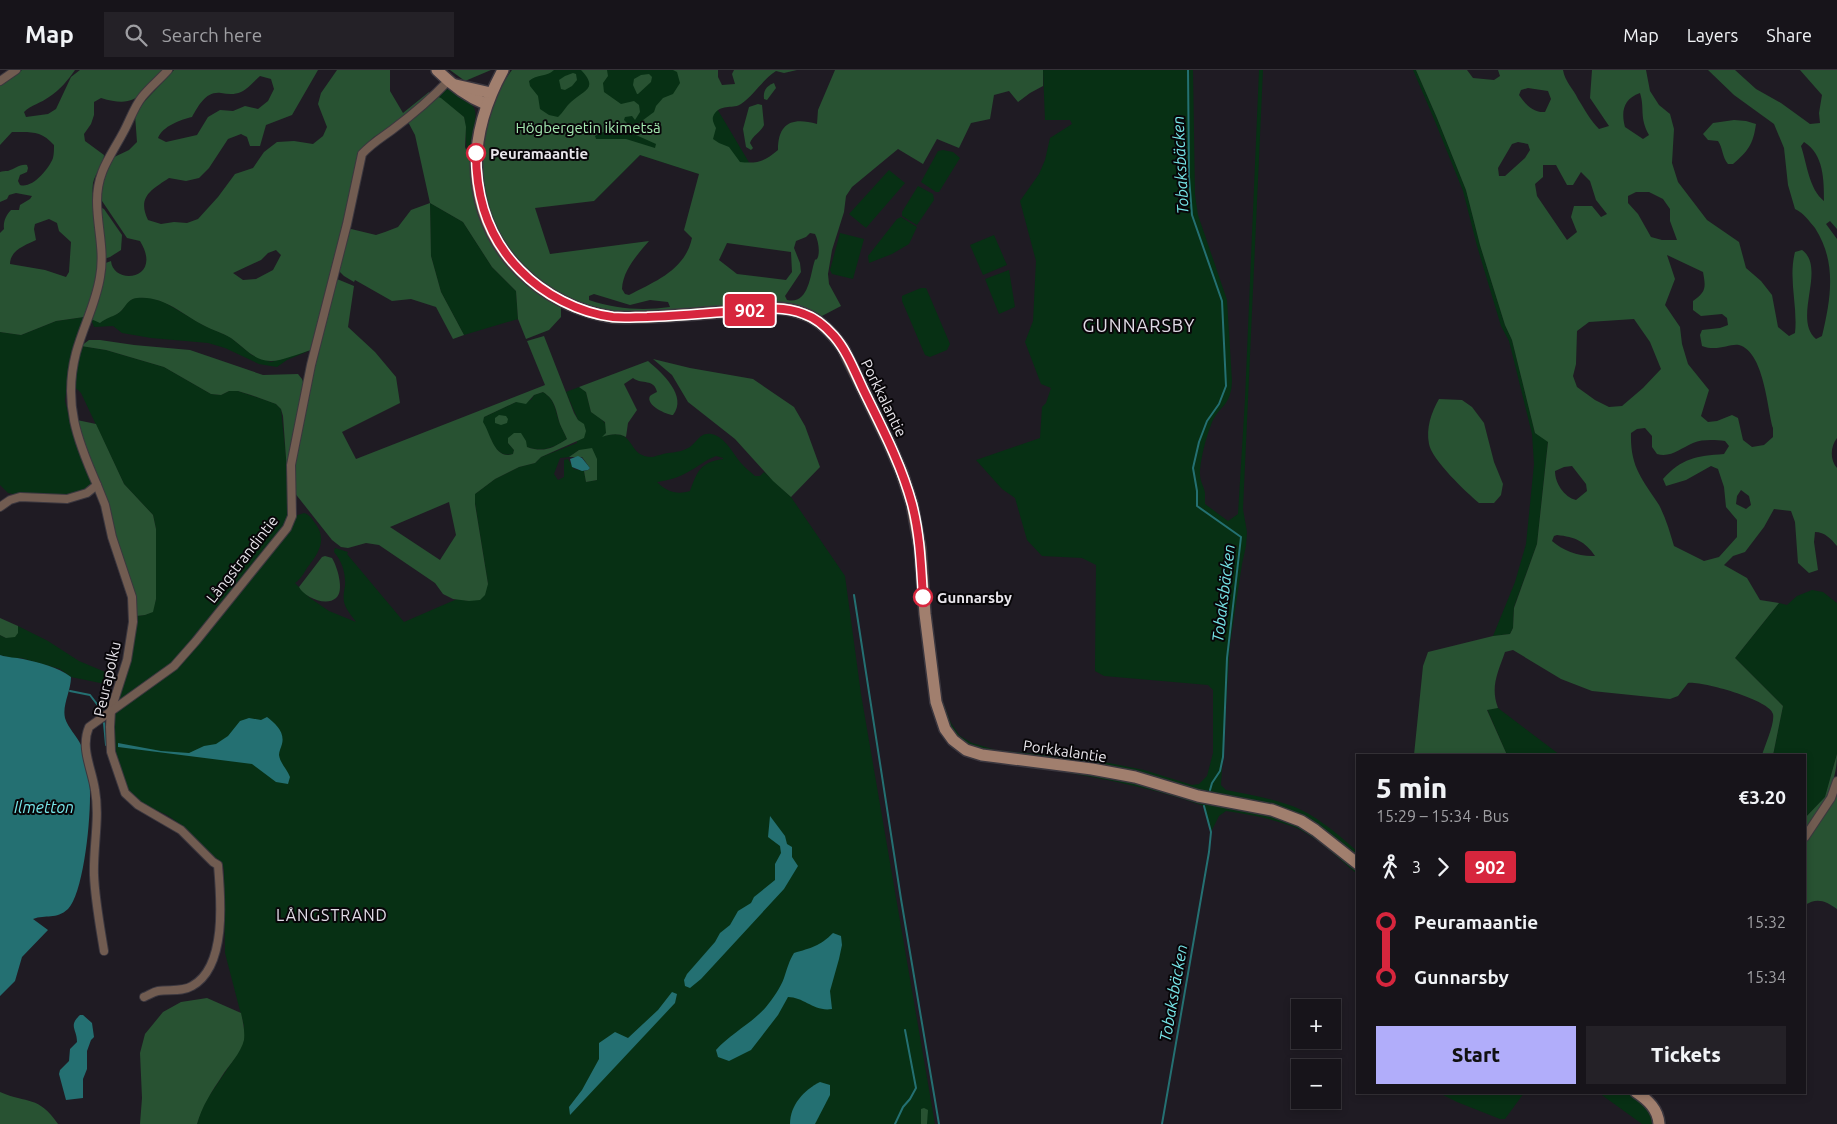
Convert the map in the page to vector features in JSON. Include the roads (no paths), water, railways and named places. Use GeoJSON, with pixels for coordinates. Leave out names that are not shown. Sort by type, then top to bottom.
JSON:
{"type":"FeatureCollection","features":[{"type":"Feature","properties":{"kind":"street"},"geometry":{"type":"LineString","coordinates":[[0,81],[16,70]]}},
{"type":"Feature","properties":{"kind":"street","name":"Peurapolku"},"geometry":{"type":"LineString","coordinates":[[144,998],[156,991],[191,987],[204,978],[214,958],[218,941],[220,888],[218,864],[213,862],[181,830],[138,805],[125,793],[111,752],[111,710],[127,660],[134,622],[132,597],[112,537],[105,505],[78,441],[70,401],[70,388],[76,353],[98,289],[102,268],[102,245],[97,202],[98,181],[104,164],[141,98],[168,70]]}},
{"type":"Feature","properties":{"kind":"street"},"geometry":{"type":"LineString","coordinates":[[437,70],[468,95],[489,98]]}},
{"type":"Feature","properties":{"kind":"street","name":"Porkkalantie"},"geometry":{"type":"LineString","coordinates":[[503,70],[489,98],[480,129],[476,153],[478,187],[492,232],[501,247],[524,275],[540,288],[568,303],[613,317],[666,316],[771,308],[790,310],[816,319],[835,337],[843,348],[889,443],[902,473],[912,504],[919,542],[925,614],[936,702],[945,730],[959,746],[982,755],[1066,765],[1135,778],[1198,796],[1272,810],[1302,821],[1356,862]]}},
{"type":"Feature","properties":{"kind":"street","name":"Långstrandintie"},"geometry":{"type":"LineString","coordinates":[[104,951],[94,874],[97,812],[96,791],[86,750],[85,737],[89,727],[174,666],[286,528],[292,516],[291,466],[311,365],[345,232],[362,154],[369,146],[452,83]]}},
{"type":"Feature","properties":{"kind":"street"},"geometry":{"type":"LineString","coordinates":[[0,507],[10,500],[20,497],[67,499],[87,493],[97,485]]}},
{"type":"Feature","properties":{"kind":"street"},"geometry":{"type":"LineString","coordinates":[[1806,836],[1831,798],[1837,781]]}},
{"type":"Feature","properties":{"kind":"street"},"geometry":{"type":"LineString","coordinates":[[1640,1094],[1655,1109],[1659,1117],[1659,1124]]}},
{"type":"Feature","properties":{"kind":"water"},"geometry":{"type":"Polygon","coordinates":[[[578,456],[590,468],[588,470],[582,471],[572,467],[570,459],[578,456]]]}},
{"type":"Feature","properties":{"kind":"water","name":"Ilmetton"},"geometry":{"type":"Polygon","coordinates":[[[0,655],[48,666],[71,677],[64,713],[68,725],[79,742],[86,761],[90,806],[83,866],[74,899],[64,912],[55,916],[33,919],[48,930],[22,957],[15,981],[0,996],[0,655]]]}},
{"type":"Feature","properties":{"kind":"water"},"geometry":{"type":"Polygon","coordinates":[[[267,717],[281,732],[283,740],[279,755],[290,777],[288,784],[276,782],[252,764],[118,747],[118,743],[161,751],[189,753],[204,746],[216,744],[228,736],[240,721],[249,718],[261,720],[267,717]]]}},
{"type":"Feature","properties":{"kind":"water"},"geometry":{"type":"Polygon","coordinates":[[[770,816],[785,836],[787,844],[792,847],[792,857],[798,866],[784,889],[701,979],[690,988],[685,986],[684,980],[687,974],[715,942],[720,933],[730,925],[738,911],[751,903],[754,897],[775,880],[775,864],[781,853],[780,846],[768,837],[770,816]]]}},
{"type":"Feature","properties":{"kind":"water"},"geometry":{"type":"Polygon","coordinates":[[[833,933],[841,936],[842,945],[830,991],[832,1009],[814,1007],[799,999],[788,997],[778,1015],[751,1050],[729,1061],[718,1057],[716,1050],[760,1013],[771,1001],[783,982],[794,953],[815,946],[833,933]]]}},
{"type":"Feature","properties":{"kind":"water"},"geometry":{"type":"Polygon","coordinates":[[[672,992],[677,994],[675,1003],[570,1115],[569,1107],[582,1090],[599,1059],[599,1043],[615,1032],[628,1038],[658,1010],[672,992]]]}},
{"type":"Feature","properties":{"kind":"water"},"geometry":{"type":"Polygon","coordinates":[[[80,1015],[83,1015],[92,1023],[94,1037],[87,1051],[87,1069],[83,1079],[83,1098],[66,1100],[59,1074],[60,1070],[69,1061],[70,1049],[77,1042],[74,1022],[80,1015]]]}},
{"type":"Feature","properties":{"kind":"water"},"geometry":{"type":"Polygon","coordinates":[[[820,1082],[830,1085],[830,1095],[815,1124],[790,1124],[795,1104],[803,1094],[820,1082]]]}},
{"type":"Feature","properties":{"kind":"waterway","name":"Tobaksbäcken"},"geometry":{"type":"LineString","coordinates":[[1188,70],[1189,177],[1192,215],[1222,301],[1226,386],[1219,404],[1207,421],[1199,442],[1193,468],[1197,491],[1197,506],[1241,537],[1227,658],[1223,757],[1220,771],[1210,790]]}},
{"type":"Feature","properties":{"kind":"waterway"},"geometry":{"type":"LineString","coordinates":[[854,595],[901,899],[939,1124]]}},
{"type":"Feature","properties":{"kind":"waterway"},"geometry":{"type":"LineString","coordinates":[[70,691],[90,695],[103,712]]}},
{"type":"Feature","properties":{"kind":"waterway"},"geometry":{"type":"LineString","coordinates":[[104,723],[106,745]]}},
{"type":"Feature","properties":{"kind":"waterway","name":"Tobaksbäcken"},"geometry":{"type":"LineString","coordinates":[[1162,1124],[1209,852],[1211,832],[1204,806]]}},
{"type":"Feature","properties":{"kind":"waterway"},"geometry":{"type":"LineString","coordinates":[[895,1124],[903,1107],[916,1088],[905,1030]]}},
{"type":"Feature","properties":{"kind":"place","name":"Peuramaantie"},"geometry":{"type":"Point","coordinates":[476,153]}},
{"type":"Feature","properties":{"kind":"place","name":"Gunnarsby"},"geometry":{"type":"Point","coordinates":[923,597]}},
{"type":"Feature","properties":{"kind":"district","name":"GUNNARSBY"},"geometry":{"type":"Point","coordinates":[1139,325]}},
{"type":"Feature","properties":{"kind":"district","name":"LÅNGSTRAND"},"geometry":{"type":"Point","coordinates":[332,915]}},
{"type":"Feature","properties":{"kind":"park label","name":"Högbergetin ikimetsä"},"geometry":{"type":"Point","coordinates":[588,127]}}]}
